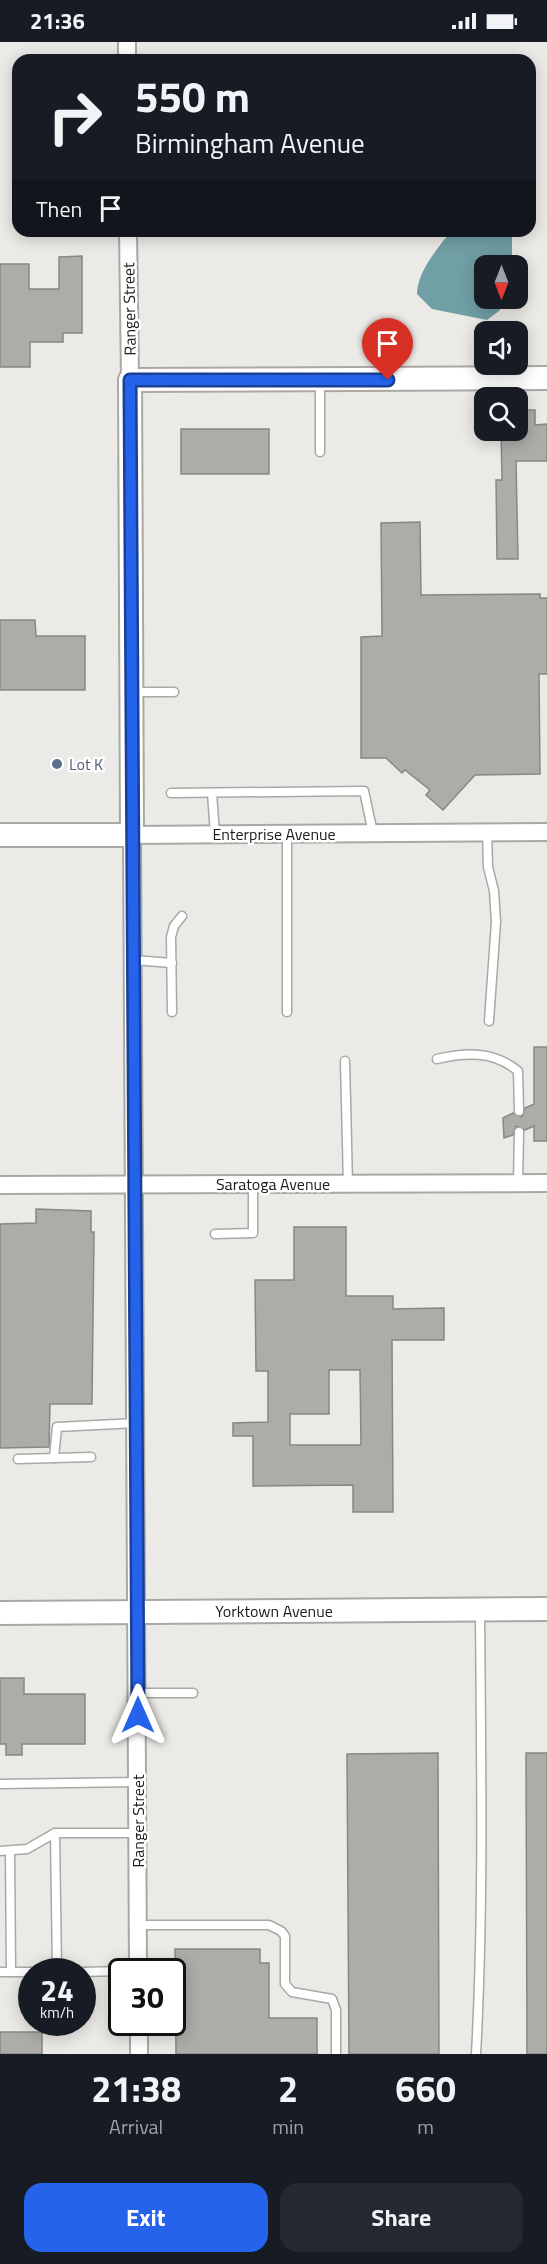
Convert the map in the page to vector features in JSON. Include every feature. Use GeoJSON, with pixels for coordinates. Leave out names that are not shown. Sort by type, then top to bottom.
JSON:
{"type":"FeatureCollection","features":[{"type":"Feature","properties":{"kind":"main road"},"geometry":{"type":"LineString","coordinates":[[130,380],[547,378]]}},
{"type":"Feature","properties":{"kind":"main road","name":"Ranger Street"},"geometry":{"type":"LineString","coordinates":[[130,380],[132,835]]}},
{"type":"Feature","properties":{"kind":"main road","name":"Enterprise Avenue"},"geometry":{"type":"LineString","coordinates":[[0,836],[132,835]]}},
{"type":"Feature","properties":{"kind":"main road","name":"Yorktown Avenue"},"geometry":{"type":"LineString","coordinates":[[0,1613],[547,1609]]}},
{"type":"Feature","properties":{"kind":"street","name":"Ranger Street"},"geometry":{"type":"LineString","coordinates":[[128,237],[130,380]]}},
{"type":"Feature","properties":{"kind":"street","name":"Enterprise Avenue"},"geometry":{"type":"LineString","coordinates":[[132,835],[547,832]]}},
{"type":"Feature","properties":{"kind":"street","name":"Ranger Street"},"geometry":{"type":"LineString","coordinates":[[132,835],[138,1958]]}},
{"type":"Feature","properties":{"kind":"street","name":"Saratoga Avenue"},"geometry":{"type":"LineString","coordinates":[[0,1185],[547,1183]]}},
{"type":"Feature","properties":{"kind":"street"},"geometry":{"type":"LineString","coordinates":[[139,2036],[139,2054]]}},
{"type":"Feature","properties":{"kind":"lane"},"geometry":{"type":"LineString","coordinates":[[320,380],[320,452]]}},
{"type":"Feature","properties":{"kind":"lane"},"geometry":{"type":"LineString","coordinates":[[130,692],[174,692]]}},
{"type":"Feature","properties":{"kind":"lane"},"geometry":{"type":"LineString","coordinates":[[171,793],[364,791],[373,833]]}},
{"type":"Feature","properties":{"kind":"lane"},"geometry":{"type":"LineString","coordinates":[[212,793],[215,834]]}},
{"type":"Feature","properties":{"kind":"lane"},"geometry":{"type":"LineString","coordinates":[[487,832],[488,867],[494,891],[496,922],[489,1021]]}},
{"type":"Feature","properties":{"kind":"lane"},"geometry":{"type":"LineString","coordinates":[[286,1012],[287,834]]}},
{"type":"Feature","properties":{"kind":"lane"},"geometry":{"type":"LineString","coordinates":[[172,1012],[171,937],[174,926],[182,916]]}},
{"type":"Feature","properties":{"kind":"lane"},"geometry":{"type":"LineString","coordinates":[[133,960],[172,963]]}},
{"type":"Feature","properties":{"kind":"lane"},"geometry":{"type":"LineString","coordinates":[[437,1059],[451,1056],[492,1055],[505,1061],[518,1071],[519,1111]]}},
{"type":"Feature","properties":{"kind":"lane"},"geometry":{"type":"LineString","coordinates":[[345,1061],[348,1184]]}},
{"type":"Feature","properties":{"kind":"lane"},"geometry":{"type":"LineString","coordinates":[[518,1183],[519,1132]]}},
{"type":"Feature","properties":{"kind":"lane"},"geometry":{"type":"LineString","coordinates":[[215,1234],[253,1233],[253,1184]]}},
{"type":"Feature","properties":{"kind":"lane"},"geometry":{"type":"LineString","coordinates":[[54,1458],[57,1427],[136,1423]]}},
{"type":"Feature","properties":{"kind":"lane"},"geometry":{"type":"LineString","coordinates":[[18,1459],[91,1457]]}},
{"type":"Feature","properties":{"kind":"lane"},"geometry":{"type":"LineString","coordinates":[[476,2054],[481,1945],[480,1610]]}},
{"type":"Feature","properties":{"kind":"lane"},"geometry":{"type":"LineString","coordinates":[[138,1693],[193,1693]]}},
{"type":"Feature","properties":{"kind":"lane"},"geometry":{"type":"LineString","coordinates":[[0,1784],[138,1782]]}},
{"type":"Feature","properties":{"kind":"lane"},"geometry":{"type":"LineString","coordinates":[[0,1851],[27,1849],[55,1833],[138,1833]]}},
{"type":"Feature","properties":{"kind":"lane"},"geometry":{"type":"LineString","coordinates":[[55,1833],[57,1958]]}},
{"type":"Feature","properties":{"kind":"lane"},"geometry":{"type":"LineString","coordinates":[[10,1852],[11,1972]]}},
{"type":"Feature","properties":{"kind":"lane"},"geometry":{"type":"LineString","coordinates":[[138,1925],[269,1925],[281,1931],[285,1936],[285,1984],[292,1992],[332,1999],[336,2010],[336,2054]]}},
{"type":"Feature","properties":{"kind":"lane"},"geometry":{"type":"LineString","coordinates":[[0,1972],[18,1972]]}},
{"type":"Feature","properties":{"kind":"water"},"geometry":{"type":"Polygon","coordinates":[[[447,237],[512,237],[512,255],[474,255],[474,309],[500,309],[487,320],[432,309],[417,294],[424,269],[447,237]]]}},
{"type":"Feature","properties":{"kind":"building"},"geometry":{"type":"Polygon","coordinates":[[[82,256],[82,333],[63,333],[63,342],[30,342],[30,367],[0,367],[0,264],[29,264],[29,289],[59,289],[59,257],[82,256]]]}},
{"type":"Feature","properties":{"kind":"building"},"geometry":{"type":"Polygon","coordinates":[[[528,410],[535,410],[535,425],[547,424],[547,461],[516,461],[518,559],[497,559],[496,480],[502,480],[501,441],[528,441],[528,410]]]}},
{"type":"Feature","properties":{"kind":"building"},"geometry":{"type":"Polygon","coordinates":[[[181,429],[269,429],[269,474],[181,474],[181,429]]]}},
{"type":"Feature","properties":{"kind":"building"},"geometry":{"type":"Polygon","coordinates":[[[420,522],[421,595],[540,594],[540,598],[547,598],[547,674],[539,674],[540,774],[475,775],[443,810],[426,795],[430,790],[405,770],[402,773],[386,758],[361,758],[361,637],[382,636],[381,523],[420,522]]]}},
{"type":"Feature","properties":{"kind":"building"},"geometry":{"type":"Polygon","coordinates":[[[0,620],[35,620],[36,636],[85,636],[85,690],[0,690],[0,620]]]}},
{"type":"Feature","properties":{"kind":"building"},"geometry":{"type":"Polygon","coordinates":[[[534,1047],[547,1047],[547,1141],[534,1141],[534,1126],[525,1130],[516,1126],[513,1135],[504,1138],[503,1118],[513,1113],[522,1117],[525,1108],[534,1104],[534,1047]]]}},
{"type":"Feature","properties":{"kind":"building"},"geometry":{"type":"Polygon","coordinates":[[[36,1209],[91,1211],[91,1232],[94,1232],[92,1404],[50,1404],[49,1447],[0,1448],[0,1224],[36,1223],[36,1209]]]}},
{"type":"Feature","properties":{"kind":"building"},"geometry":{"type":"Polygon","coordinates":[[[294,1227],[346,1227],[346,1296],[393,1296],[393,1309],[444,1308],[444,1340],[392,1340],[393,1512],[353,1512],[353,1485],[253,1486],[253,1436],[233,1436],[233,1423],[268,1422],[268,1371],[256,1371],[255,1280],[294,1280],[294,1227]],[[329,1370],[329,1414],[290,1414],[290,1445],[361,1445],[360,1370],[329,1370]]]}},
{"type":"Feature","properties":{"kind":"building"},"geometry":{"type":"Polygon","coordinates":[[[0,1678],[24,1678],[24,1694],[85,1694],[85,1744],[22,1744],[22,1755],[6,1755],[6,1744],[0,1744],[0,1678]]]}},
{"type":"Feature","properties":{"kind":"building"},"geometry":{"type":"Polygon","coordinates":[[[438,1753],[439,2054],[349,2054],[347,1754],[438,1753]]]}},
{"type":"Feature","properties":{"kind":"building"},"geometry":{"type":"Polygon","coordinates":[[[526,1753],[547,1753],[547,2054],[527,2054],[526,1753]]]}},
{"type":"Feature","properties":{"kind":"building"},"geometry":{"type":"Polygon","coordinates":[[[175,1949],[260,1949],[260,1963],[269,1963],[269,2018],[317,2018],[317,2054],[176,2054],[176,2036],[186,2036],[186,1958],[175,1958],[175,1949]]]}},
{"type":"Feature","properties":{"kind":"building"},"geometry":{"type":"Polygon","coordinates":[[[0,2032],[18,2032],[18,2036],[42,2036],[42,2054],[0,2054],[0,2032]]]}},
{"type":"Feature","properties":{"kind":"place","name":"Lot K"},"geometry":{"type":"Point","coordinates":[57,764]}},
{"type":"Feature","properties":{"kind":"route"},"geometry":{"type":"LineString","coordinates":[[138,1715],[130,692],[130,380],[388,380]]}}]}
